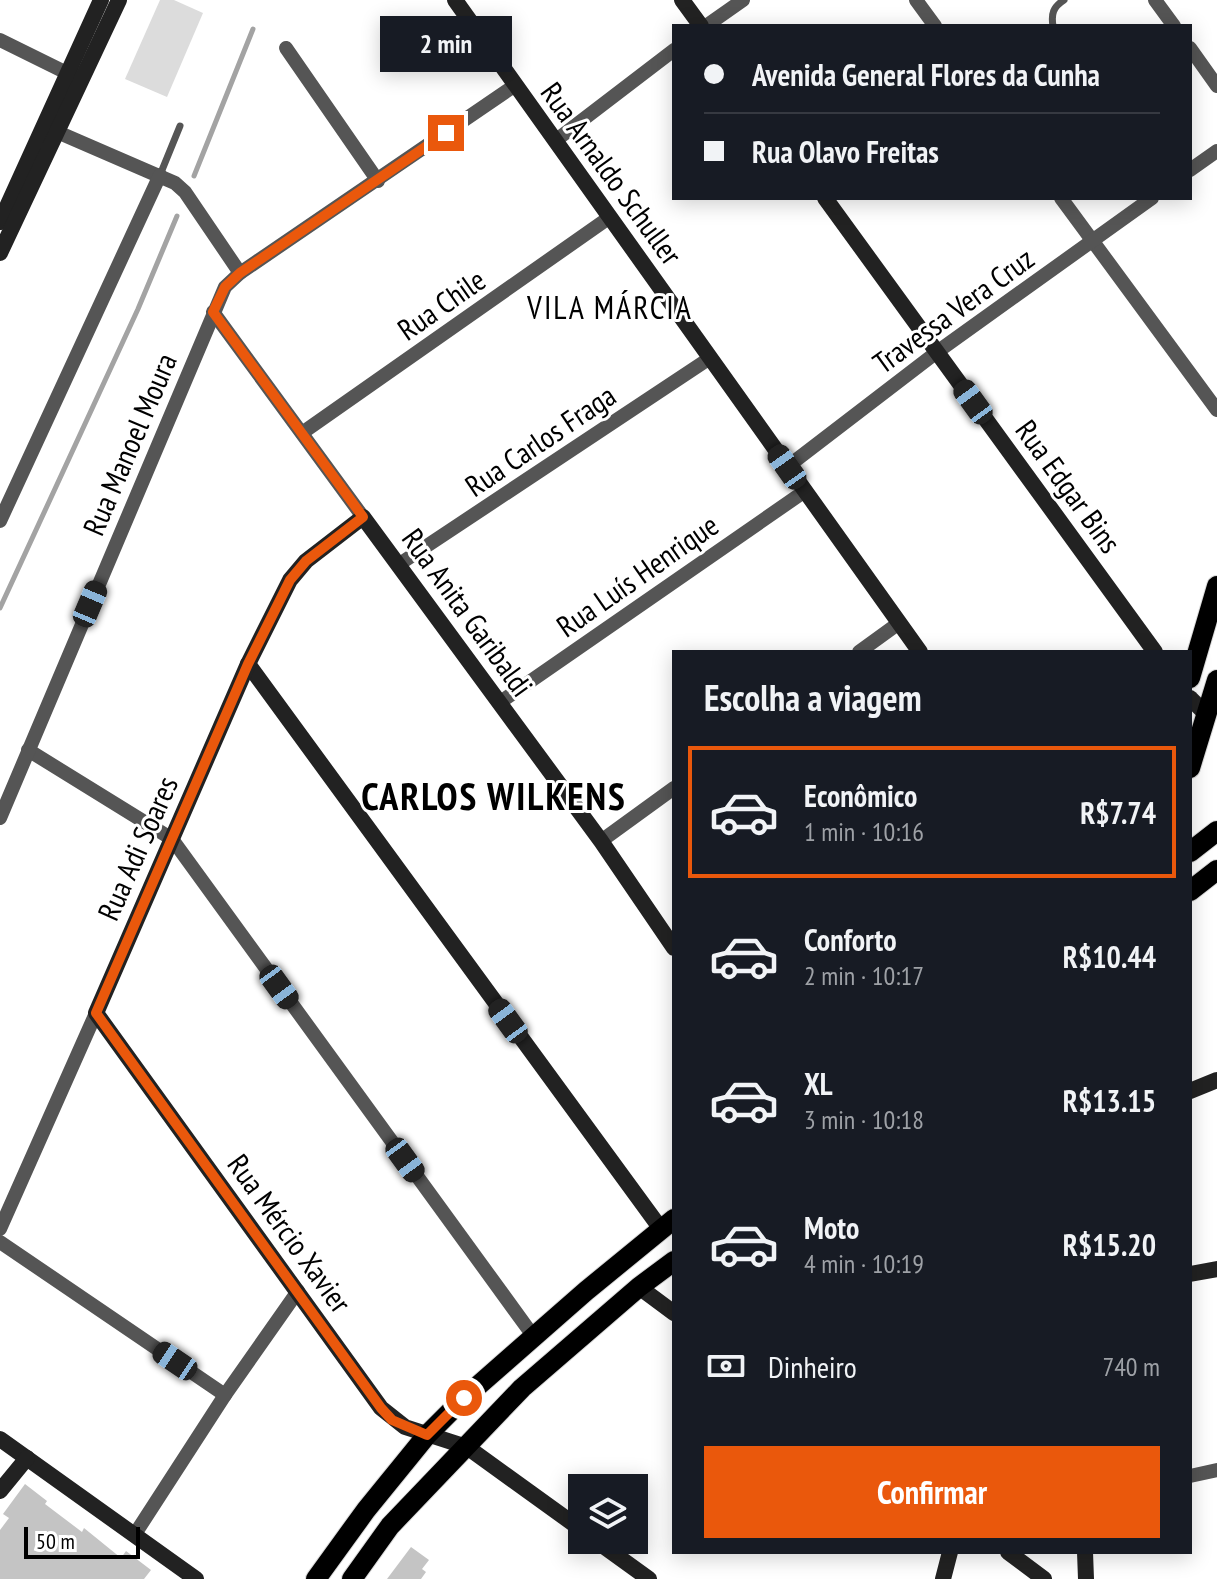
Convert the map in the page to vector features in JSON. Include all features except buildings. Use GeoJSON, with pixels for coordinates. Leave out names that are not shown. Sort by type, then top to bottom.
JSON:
{"type":"FeatureCollection","features":[{"type":"Feature","properties":{"kind":"main road"},"geometry":{"type":"LineString","coordinates":[[1192,671],[1217,586]]}},
{"type":"Feature","properties":{"kind":"main road"},"geometry":{"type":"LineString","coordinates":[[1192,761],[1217,680]]}},
{"type":"Feature","properties":{"kind":"main road"},"geometry":{"type":"LineString","coordinates":[[1192,850],[1217,831]]}},
{"type":"Feature","properties":{"kind":"main road"},"geometry":{"type":"LineString","coordinates":[[1192,889],[1217,870]]}},
{"type":"Feature","properties":{"kind":"main road"},"geometry":{"type":"LineString","coordinates":[[316,1579],[366,1510],[427,1435],[464,1398],[667,1224]]}},
{"type":"Feature","properties":{"kind":"main road"},"geometry":{"type":"LineString","coordinates":[[352,1579],[390,1526],[522,1388],[672,1262]]}},
{"type":"Feature","properties":{"kind":"street"},"geometry":{"type":"LineString","coordinates":[[75,77],[101,0]]}},
{"type":"Feature","properties":{"kind":"street"},"geometry":{"type":"LineString","coordinates":[[0,253],[75,77],[119,0]]}},
{"type":"Feature","properties":{"kind":"street","name":"Rua Arnaldo Schuller"},"geometry":{"type":"LineString","coordinates":[[455,0],[919,650]]}},
{"type":"Feature","properties":{"kind":"street"},"geometry":{"type":"LineString","coordinates":[[682,0],[701,24]]}},
{"type":"Feature","properties":{"kind":"street"},"geometry":{"type":"LineString","coordinates":[[706,24],[743,0]]}},
{"type":"Feature","properties":{"kind":"street"},"geometry":{"type":"LineString","coordinates":[[916,0],[934,24]]}},
{"type":"Feature","properties":{"kind":"street"},"geometry":{"type":"LineString","coordinates":[[1155,0],[1173,24]]}},
{"type":"Feature","properties":{"kind":"street"},"geometry":{"type":"LineString","coordinates":[[0,40],[75,77]]}},
{"type":"Feature","properties":{"kind":"street"},"geometry":{"type":"LineString","coordinates":[[286,48],[378,181]]}},
{"type":"Feature","properties":{"kind":"street"},"geometry":{"type":"LineString","coordinates":[[1192,51],[1217,86]]}},
{"type":"Feature","properties":{"kind":"street"},"geometry":{"type":"LineString","coordinates":[[555,141],[672,52]]}},
{"type":"Feature","properties":{"kind":"street","name":"Rua Manoel Moura"},"geometry":{"type":"LineString","coordinates":[[0,818],[225,287],[240,273],[514,86]]}},
{"type":"Feature","properties":{"kind":"street"},"geometry":{"type":"LineString","coordinates":[[51,129],[160,175],[185,192],[240,273]]}},
{"type":"Feature","properties":{"kind":"street"},"geometry":{"type":"LineString","coordinates":[[0,222],[51,129]]}},
{"type":"Feature","properties":{"kind":"street"},"geometry":{"type":"LineString","coordinates":[[1192,169],[1217,151]]}},
{"type":"Feature","properties":{"kind":"street"},"geometry":{"type":"LineString","coordinates":[[0,521],[160,175]]}},
{"type":"Feature","properties":{"kind":"street","name":"Rua Edgar Bins"},"geometry":{"type":"LineString","coordinates":[[826,200],[1154,650]]}},
{"type":"Feature","properties":{"kind":"street"},"geometry":{"type":"LineString","coordinates":[[1062,200],[1217,410]]}},
{"type":"Feature","properties":{"kind":"street","name":"Travessa Vera Cruz"},"geometry":{"type":"LineString","coordinates":[[787,467],[937,352],[1149,200]]}},
{"type":"Feature","properties":{"kind":"street","name":"Rua Chile"},"geometry":{"type":"LineString","coordinates":[[302,433],[610,217]]}},
{"type":"Feature","properties":{"kind":"street","name":"Rua Anita Garibaldi"},"geometry":{"type":"LineString","coordinates":[[213,312],[601,841],[672,945]]}},
{"type":"Feature","properties":{"kind":"street","name":"Rua Carlos Fraga"},"geometry":{"type":"LineString","coordinates":[[398,565],[710,358]]}},
{"type":"Feature","properties":{"kind":"street","name":"Rua Luís Henrique"},"geometry":{"type":"LineString","coordinates":[[499,703],[805,491]]}},
{"type":"Feature","properties":{"kind":"street","name":"Rua Adi Soares"},"geometry":{"type":"LineString","coordinates":[[0,1229],[248,664],[290,580],[363,517]]}},
{"type":"Feature","properties":{"kind":"street"},"geometry":{"type":"LineString","coordinates":[[862,650],[899,623]]}},
{"type":"Feature","properties":{"kind":"street"},"geometry":{"type":"LineString","coordinates":[[248,664],[667,1224]]}},
{"type":"Feature","properties":{"kind":"street"},"geometry":{"type":"LineString","coordinates":[[1192,700],[1205,713]]}},
{"type":"Feature","properties":{"kind":"street"},"geometry":{"type":"LineString","coordinates":[[28,750],[172,839],[534,1337]]}},
{"type":"Feature","properties":{"kind":"street"},"geometry":{"type":"LineString","coordinates":[[601,841],[672,789]]}},
{"type":"Feature","properties":{"kind":"street","name":"Rua Mércio Xavier"},"geometry":{"type":"LineString","coordinates":[[96,1013],[392,1420],[467,1447],[568,1520]]}},
{"type":"Feature","properties":{"kind":"street"},"geometry":{"type":"LineString","coordinates":[[1192,1090],[1217,1080]]}},
{"type":"Feature","properties":{"kind":"street"},"geometry":{"type":"LineString","coordinates":[[0,1242],[225,1395]]}},
{"type":"Feature","properties":{"kind":"street"},"geometry":{"type":"LineString","coordinates":[[1192,1274],[1217,1269]]}},
{"type":"Feature","properties":{"kind":"street"},"geometry":{"type":"LineString","coordinates":[[639,1287],[672,1312]]}},
{"type":"Feature","properties":{"kind":"street"},"geometry":{"type":"LineString","coordinates":[[135,1534],[225,1395],[298,1291]]}},
{"type":"Feature","properties":{"kind":"street"},"geometry":{"type":"LineString","coordinates":[[0,1439],[196,1579]]}},
{"type":"Feature","properties":{"kind":"street"},"geometry":{"type":"LineString","coordinates":[[0,1491],[27,1458]]}},
{"type":"Feature","properties":{"kind":"street"},"geometry":{"type":"LineString","coordinates":[[1192,1476],[1217,1470]]}},
{"type":"Feature","properties":{"kind":"street"},"geometry":{"type":"LineString","coordinates":[[614,1554],[649,1579]]}},
{"type":"Feature","properties":{"kind":"street"},"geometry":{"type":"LineString","coordinates":[[943,1579],[949,1554]]}},
{"type":"Feature","properties":{"kind":"street"},"geometry":{"type":"LineString","coordinates":[[1011,1554],[1044,1579]]}},
{"type":"Feature","properties":{"kind":"street"},"geometry":{"type":"LineString","coordinates":[[1085,1554],[1086,1579]]}},
{"type":"Feature","properties":{"kind":"lane"},"geometry":{"type":"LineString","coordinates":[[1053,24],[1051,15],[1064,0]]}},
{"type":"Feature","properties":{"kind":"lane"},"geometry":{"type":"LineString","coordinates":[[160,175],[180,126]]}},
{"type":"Feature","properties":{"kind":"shaded area"},"geometry":{"type":"Polygon","coordinates":[[[160,0],[174,0],[203,13],[167,97],[125,79],[160,0]]]}},
{"type":"Feature","properties":{"kind":"waterway"},"geometry":{"type":"LineString","coordinates":[[194,176],[253,29]]}},
{"type":"Feature","properties":{"kind":"waterway"},"geometry":{"type":"LineString","coordinates":[[0,608],[138,309],[177,216]]}},
{"type":"Feature","properties":{"kind":"district","name":"VILA MÁRCIA"},"geometry":{"type":"Point","coordinates":[610,307]}},
{"type":"Feature","properties":{"kind":"district","name":"CARLOS WILKENS"},"geometry":{"type":"Point","coordinates":[494,795]}},
{"type":"Feature","properties":{"kind":"route"},"geometry":{"type":"LineString","coordinates":[[446,133],[240,273],[225,287],[213,312],[363,517],[306,561],[290,580],[248,664],[96,1013],[392,1420],[427,1435],[464,1398]]}}]}
